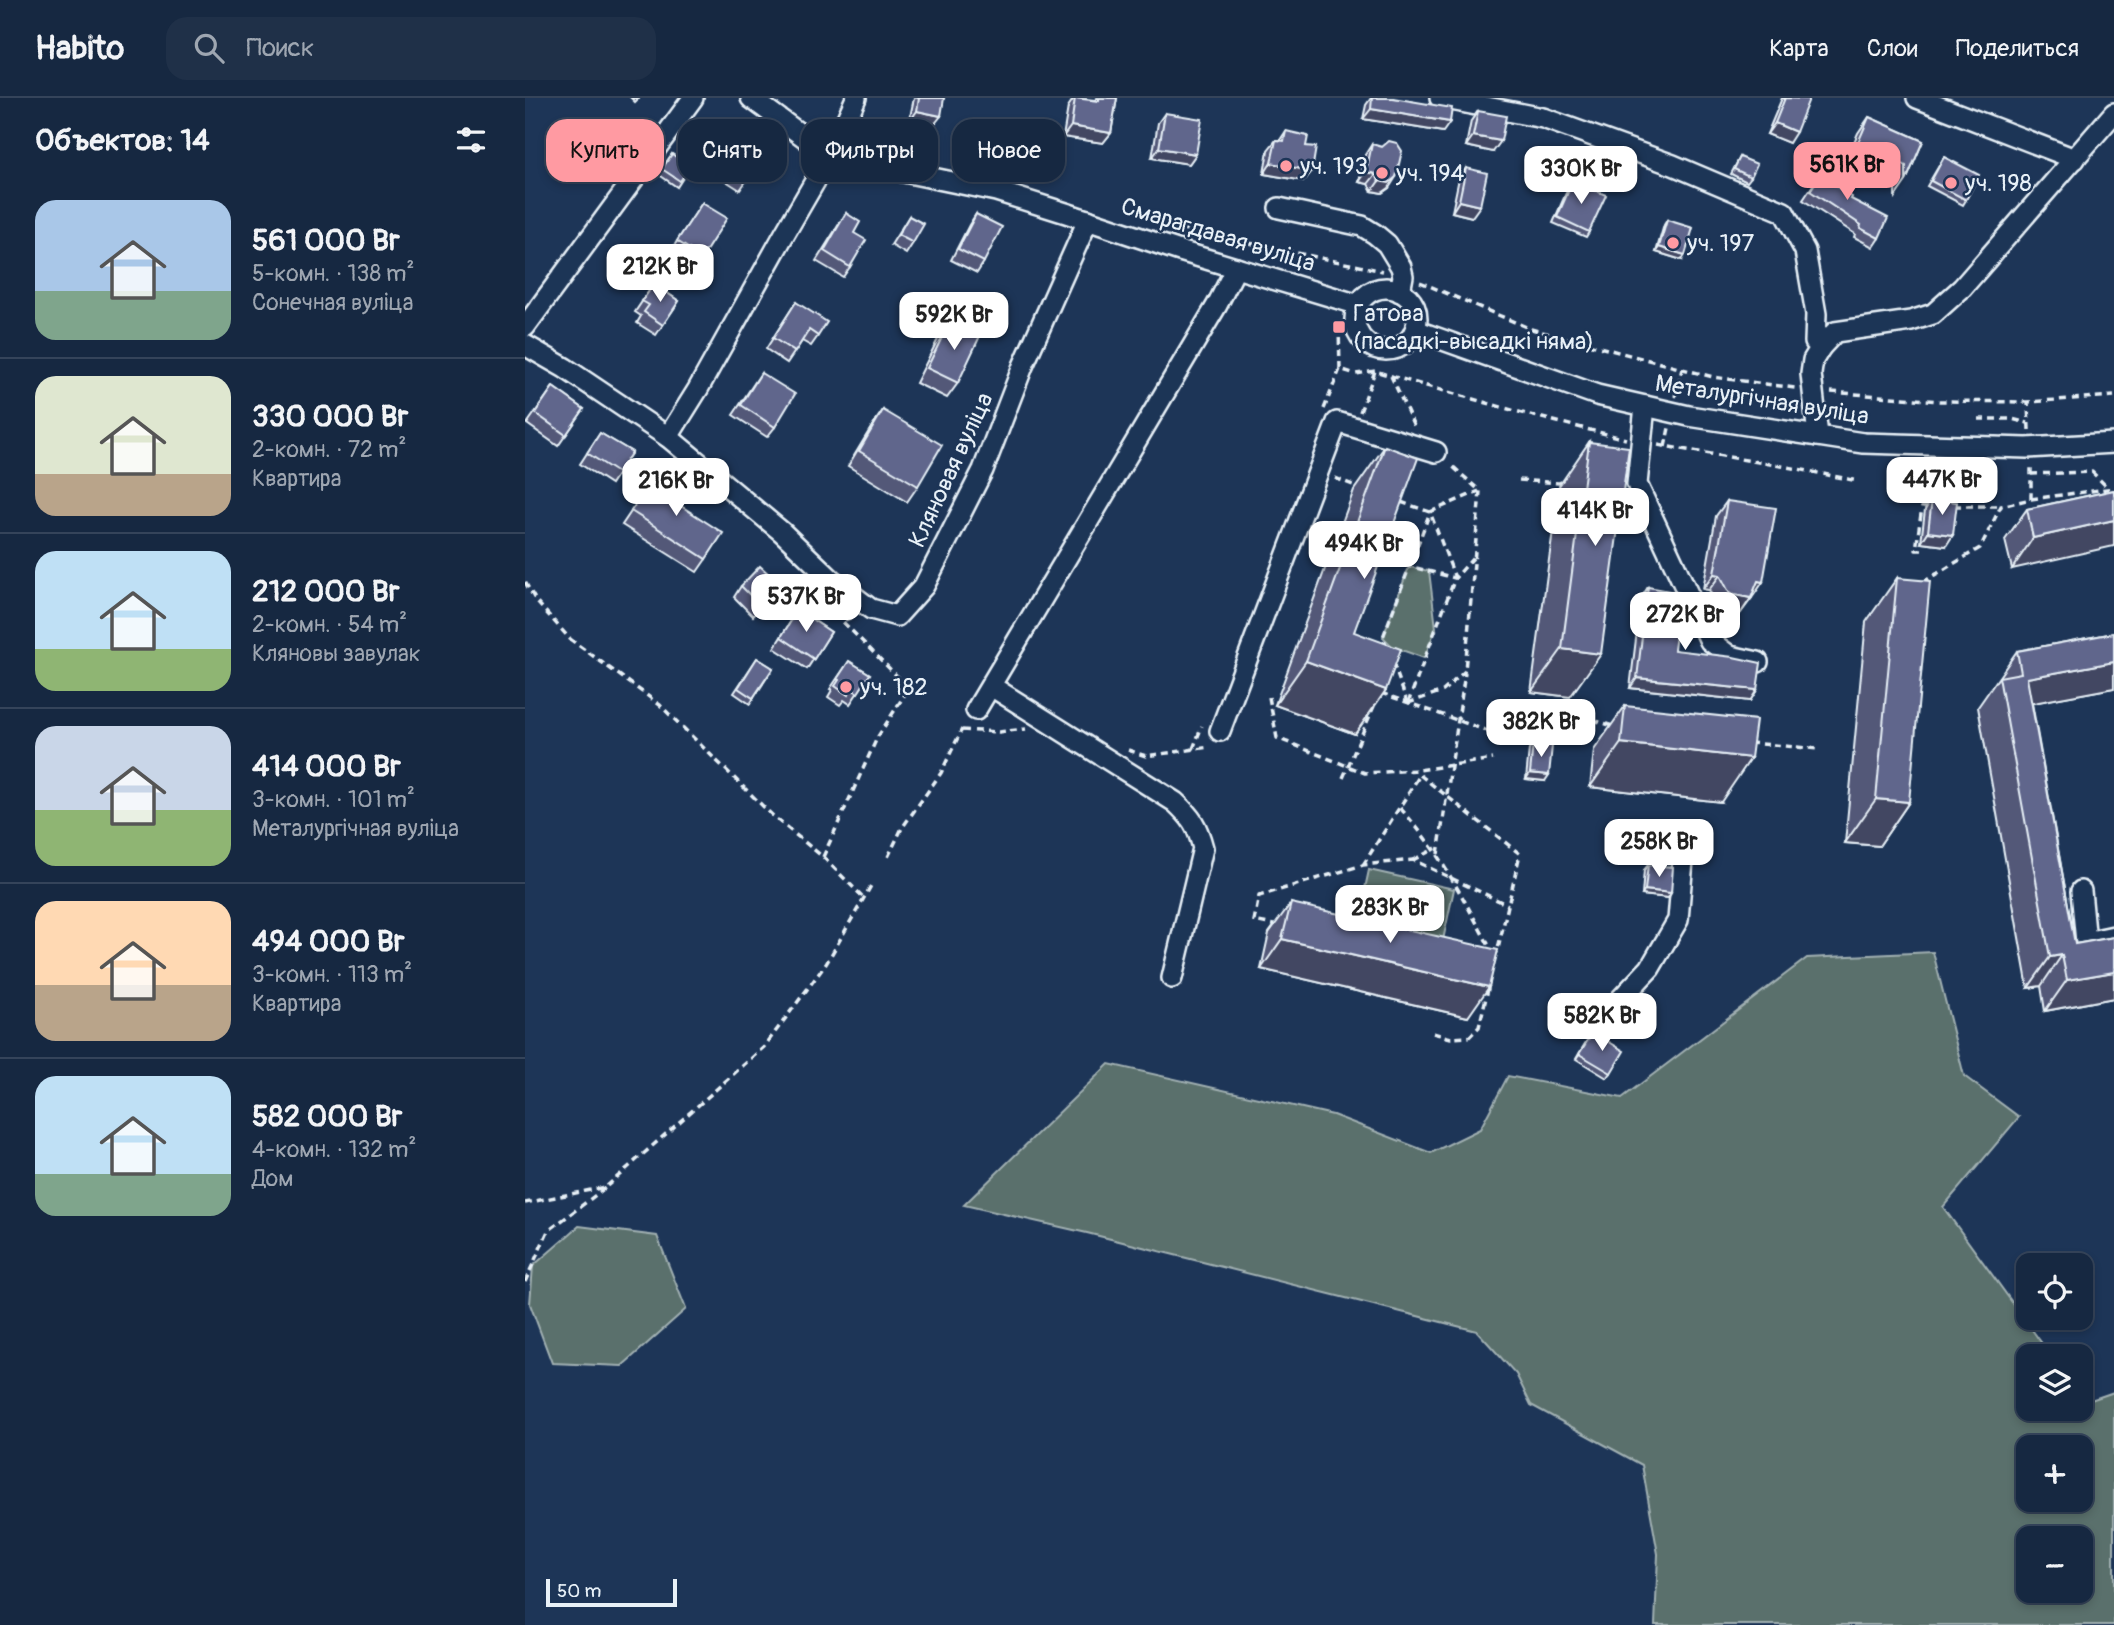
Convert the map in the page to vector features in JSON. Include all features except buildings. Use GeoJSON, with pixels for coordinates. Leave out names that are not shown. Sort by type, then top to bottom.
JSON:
{"type":"FeatureCollection","features":[{"type":"Feature","properties":{"kind":"street"},"geometry":{"type":"LineString","coordinates":[[525,327],[693,98]]}},
{"type":"Feature","properties":{"kind":"street","name":"Смарагдавая вуліца"},"geometry":{"type":"LineString","coordinates":[[751,98],[801,135]]}},
{"type":"Feature","properties":{"kind":"street"},"geometry":{"type":"LineString","coordinates":[[847,119],[856,98]]}},
{"type":"Feature","properties":{"kind":"street"},"geometry":{"type":"LineString","coordinates":[[1440,98],[1543,118],[1673,165],[1784,212],[1805,251],[1816,314],[1815,342],[1821,347]]}},
{"type":"Feature","properties":{"kind":"street"},"geometry":{"type":"LineString","coordinates":[[1917,98],[2075,159]]}},
{"type":"Feature","properties":{"kind":"street"},"geometry":{"type":"LineString","coordinates":[[1818,436],[1811,374],[1813,360],[1821,347],[1835,332],[1911,321],[1933,314],[1962,288],[2114,113]]}},
{"type":"Feature","properties":{"kind":"street","name":"Смарагдавая вуліца"},"geometry":{"type":"LineString","coordinates":[[938,179],[996,191],[1088,220],[1236,268],[1357,314]]}},
{"type":"Feature","properties":{"kind":"street"},"geometry":{"type":"LineString","coordinates":[[668,438],[815,182]]}},
{"type":"Feature","properties":{"kind":"street"},"geometry":{"type":"LineString","coordinates":[[1279,208],[1362,226],[1387,244],[1395,255],[1401,284],[1415,308],[1415,330],[1407,342],[1396,349],[1382,350],[1369,346],[1360,336],[1357,314],[1372,292],[1401,284]]}},
{"type":"Feature","properties":{"kind":"street","name":"Кляновая вуліца"},"geometry":{"type":"LineString","coordinates":[[871,609],[897,616],[923,586],[983,470],[1023,366],[1088,220]]}},
{"type":"Feature","properties":{"kind":"street"},"geometry":{"type":"LineString","coordinates":[[977,710],[1217,305],[1236,268]]}},
{"type":"Feature","properties":{"kind":"street","name":"Металургічная вуліца"},"geometry":{"type":"LineString","coordinates":[[1415,330],[1597,396],[1689,416],[1863,443],[1955,447],[2114,443]]}},
{"type":"Feature","properties":{"kind":"street"},"geometry":{"type":"LineString","coordinates":[[525,345],[668,438],[782,532],[831,579],[871,609]]}},
{"type":"Feature","properties":{"kind":"street"},"geometry":{"type":"LineString","coordinates":[[1645,406],[1637,484],[1710,641],[1730,656],[1758,662]]}},
{"type":"Feature","properties":{"kind":"street"},"geometry":{"type":"LineString","coordinates":[[1220,731],[1337,422],[1436,452]]}},
{"type":"Feature","properties":{"kind":"street"},"geometry":{"type":"LineString","coordinates":[[991,686],[1175,802],[1192,818],[1203,848],[1172,978]]}},
{"type":"Feature","properties":{"kind":"street"},"geometry":{"type":"LineString","coordinates":[[1572,1025],[1616,1004],[1650,968],[1678,920],[1685,836]]}},
{"type":"Feature","properties":{"kind":"street"},"geometry":{"type":"LineString","coordinates":[[2081,891],[2086,942],[2114,936]]}},
{"type":"Feature","properties":{"kind":"path"},"geometry":{"type":"LineString","coordinates":[[1160,225],[1401,284],[1531,329],[1713,377],[1813,391],[1940,401],[2028,402],[2114,396]]}},
{"type":"Feature","properties":{"kind":"path"},"geometry":{"type":"LineString","coordinates":[[1340,369],[1339,327],[1357,314]]}},
{"type":"Feature","properties":{"kind":"path"},"geometry":{"type":"LineString","coordinates":[[1354,427],[1375,371],[1641,443],[1858,481]]}},
{"type":"Feature","properties":{"kind":"path"},"geometry":{"type":"LineString","coordinates":[[1391,376],[1418,435],[1480,491]]}},
{"type":"Feature","properties":{"kind":"path"},"geometry":{"type":"LineString","coordinates":[[2028,402],[2031,499]]}},
{"type":"Feature","properties":{"kind":"path"},"geometry":{"type":"LineString","coordinates":[[1978,419],[2012,419],[2029,423]]}},
{"type":"Feature","properties":{"kind":"path"},"geometry":{"type":"LineString","coordinates":[[1955,447],[1946,506],[2001,506],[2111,488]]}},
{"type":"Feature","properties":{"kind":"path"},"geometry":{"type":"LineString","coordinates":[[1318,472],[1365,489]]}},
{"type":"Feature","properties":{"kind":"path"},"geometry":{"type":"LineString","coordinates":[[2031,474],[2092,472],[2111,488]]}},
{"type":"Feature","properties":{"kind":"path"},"geometry":{"type":"LineString","coordinates":[[1519,480],[1559,483],[1571,477]]}},
{"type":"Feature","properties":{"kind":"path"},"geometry":{"type":"LineString","coordinates":[[1389,498],[1430,512],[1480,491]]}},
{"type":"Feature","properties":{"kind":"path"},"geometry":{"type":"LineString","coordinates":[[1438,854],[1465,671],[1480,491]]}},
{"type":"Feature","properties":{"kind":"path"},"geometry":{"type":"LineString","coordinates":[[1921,583],[1980,548],[2001,506]]}},
{"type":"Feature","properties":{"kind":"path"},"geometry":{"type":"LineString","coordinates":[[1922,550],[1916,551],[1921,507],[1934,507]]}},
{"type":"Feature","properties":{"kind":"path"},"geometry":{"type":"LineString","coordinates":[[1388,649],[1383,637],[1430,512]]}},
{"type":"Feature","properties":{"kind":"path"},"geometry":{"type":"LineString","coordinates":[[1430,512],[1455,578]]}},
{"type":"Feature","properties":{"kind":"path"},"geometry":{"type":"LineString","coordinates":[[1408,703],[1455,578],[1474,556]]}},
{"type":"Feature","properties":{"kind":"path"},"geometry":{"type":"LineString","coordinates":[[1393,562],[1455,578]]}},
{"type":"Feature","properties":{"kind":"path"},"geometry":{"type":"LineString","coordinates":[[525,582],[535,601],[570,639],[660,705],[775,818],[823,857],[863,897]]}},
{"type":"Feature","properties":{"kind":"path"},"geometry":{"type":"LineString","coordinates":[[823,857],[877,738],[909,688],[842,621],[871,609]]}},
{"type":"Feature","properties":{"kind":"path"},"geometry":{"type":"LineString","coordinates":[[1388,671],[1392,661],[1408,703]]}},
{"type":"Feature","properties":{"kind":"path"},"geometry":{"type":"LineString","coordinates":[[1408,703],[1443,691],[1465,671]]}},
{"type":"Feature","properties":{"kind":"path"},"geometry":{"type":"LineString","coordinates":[[1384,682],[1379,692],[1496,734]]}},
{"type":"Feature","properties":{"kind":"path"},"geometry":{"type":"LineString","coordinates":[[1269,697],[1277,738],[1365,773],[1420,772],[1493,759]]}},
{"type":"Feature","properties":{"kind":"path"},"geometry":{"type":"LineString","coordinates":[[1343,778],[1374,705]]}},
{"type":"Feature","properties":{"kind":"path"},"geometry":{"type":"LineString","coordinates":[[888,857],[902,828],[941,773],[962,730],[977,710]]}},
{"type":"Feature","properties":{"kind":"path"},"geometry":{"type":"LineString","coordinates":[[1498,710],[1590,719],[1620,728]]}},
{"type":"Feature","properties":{"kind":"path"},"geometry":{"type":"LineString","coordinates":[[1739,742],[1820,749]]}},
{"type":"Feature","properties":{"kind":"path"},"geometry":{"type":"LineString","coordinates":[[1401,807],[1438,854],[1496,957],[1520,854],[1420,772]]}},
{"type":"Feature","properties":{"kind":"path"},"geometry":{"type":"LineString","coordinates":[[1363,865],[1420,772]]}},
{"type":"Feature","properties":{"kind":"path"},"geometry":{"type":"LineString","coordinates":[[1280,926],[1254,921],[1259,896],[1363,865],[1413,860],[1440,845]]}},
{"type":"Feature","properties":{"kind":"path"},"geometry":{"type":"LineString","coordinates":[[1413,860],[1508,905]]}},
{"type":"Feature","properties":{"kind":"path"},"geometry":{"type":"LineString","coordinates":[[525,1282],[548,1231],[606,1187],[764,1046],[826,964],[872,884]]}},
{"type":"Feature","properties":{"kind":"path"},"geometry":{"type":"LineString","coordinates":[[1433,1033],[1451,1038],[1469,1037],[1479,1027],[1489,984]]}},
{"type":"Feature","properties":{"kind":"path"},"geometry":{"type":"LineString","coordinates":[[525,1203],[606,1187]]}},
{"type":"Feature","properties":{"kind":"green space"},"geometry":{"type":"Polygon","coordinates":[[[1409,567],[1429,571],[1436,628],[1424,658],[1393,647],[1383,637],[1409,567]]]}},
{"type":"Feature","properties":{"kind":"green space"},"geometry":{"type":"Polygon","coordinates":[[[1369,870],[1454,889],[1443,940],[1358,921],[1369,870]]]}},
{"type":"Feature","properties":{"kind":"green space"},"geometry":{"type":"Polygon","coordinates":[[[1933,952],[1964,1076],[2019,1117],[1943,1207],[2016,1308],[2016,1330],[2032,1330],[2042,1344],[2016,1344],[2016,1421],[2093,1421],[2093,1399],[2114,1392],[2114,1625],[1655,1625],[1658,1554],[1642,1465],[1531,1405],[1516,1374],[1477,1331],[1087,1233],[964,1205],[1109,1064],[1333,1115],[1431,1153],[1480,1129],[1508,1076],[1622,1098],[1807,958],[1933,952]]]}},
{"type":"Feature","properties":{"kind":"green space"},"geometry":{"type":"Polygon","coordinates":[[[579,1226],[657,1236],[686,1309],[622,1366],[552,1363],[530,1304],[533,1266],[579,1226]]]}},
{"type":"Feature","properties":{"kind":"place","name":"уч. 193"},"geometry":{"type":"Point","coordinates":[1286,166]}},
{"type":"Feature","properties":{"kind":"place","name":"уч. 194"},"geometry":{"type":"Point","coordinates":[1382,173]}},
{"type":"Feature","properties":{"kind":"place","name":"уч. 198"},"geometry":{"type":"Point","coordinates":[1951,183]}},
{"type":"Feature","properties":{"kind":"place","name":"уч. 197"},"geometry":{"type":"Point","coordinates":[1673,243]}},
{"type":"Feature","properties":{"kind":"place","name":"Гатова (пасадкі-высадкі няма)"},"geometry":{"type":"Point","coordinates":[1339,327]}},
{"type":"Feature","properties":{"kind":"place","name":"уч. 182"},"geometry":{"type":"Point","coordinates":[846,687]}}]}
